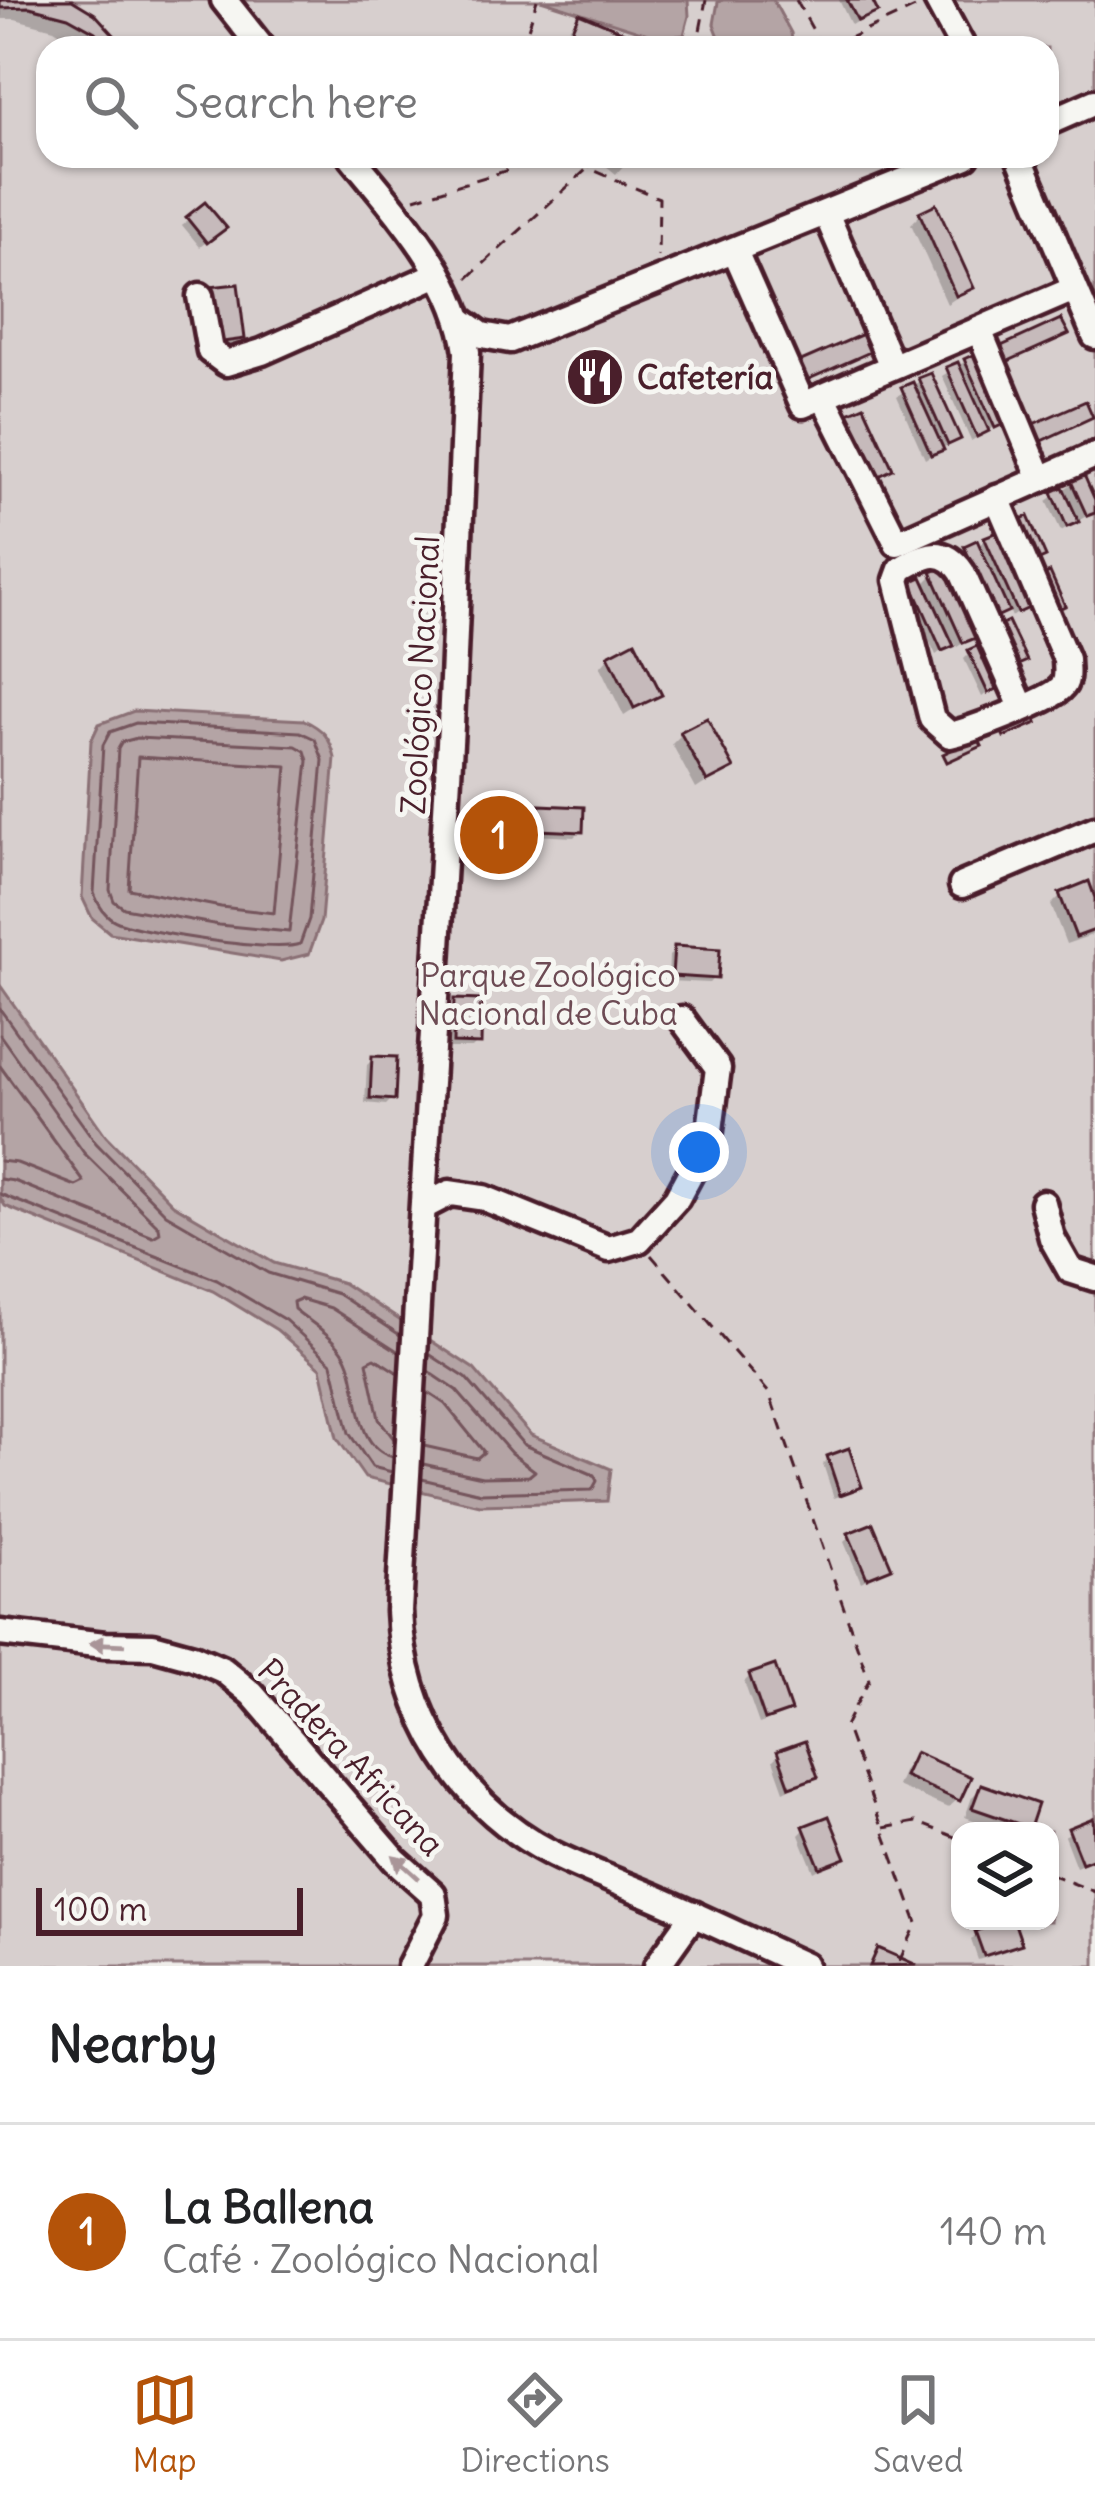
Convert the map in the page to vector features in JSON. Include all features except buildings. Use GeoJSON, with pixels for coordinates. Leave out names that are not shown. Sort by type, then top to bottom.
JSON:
{"type":"FeatureCollection","features":[{"type":"Feature","properties":{"kind":"street"},"geometry":{"type":"LineString","coordinates":[[224,0],[252,36]]}},
{"type":"Feature","properties":{"kind":"street"},"geometry":{"type":"LineString","coordinates":[[935,0],[956,36]]}},
{"type":"Feature","properties":{"kind":"street"},"geometry":{"type":"LineString","coordinates":[[1059,117],[1095,102]]}},
{"type":"Feature","properties":{"kind":"street","name":"Zoológico Nacional"},"geometry":{"type":"LineString","coordinates":[[360,168],[444,285],[460,320],[467,352],[400,1647],[411,1696],[445,1757],[476,1799],[551,1853],[694,1914]]}},
{"type":"Feature","properties":{"kind":"street"},"geometry":{"type":"LineString","coordinates":[[465,389],[479,361],[510,340],[937,168]]}},
{"type":"Feature","properties":{"kind":"street"},"geometry":{"type":"LineString","coordinates":[[1024,168],[1095,337]]}},
{"type":"Feature","properties":{"kind":"street"},"geometry":{"type":"LineString","coordinates":[[826,214],[892,366]]}},
{"type":"Feature","properties":{"kind":"street"},"geometry":{"type":"LineString","coordinates":[[735,251],[803,405],[1074,289]]}},
{"type":"Feature","properties":{"kind":"street"},"geometry":{"type":"LineString","coordinates":[[200,296],[210,351],[226,363],[444,285]]}},
{"type":"Feature","properties":{"kind":"street"},"geometry":{"type":"LineString","coordinates":[[460,320],[482,334],[510,340]]}},
{"type":"Feature","properties":{"kind":"street"},"geometry":{"type":"LineString","coordinates":[[979,330],[1041,479]]}},
{"type":"Feature","properties":{"kind":"street"},"geometry":{"type":"LineString","coordinates":[[823,396],[897,543],[1095,454]]}},
{"type":"Feature","properties":{"kind":"street"},"geometry":{"type":"LineString","coordinates":[[998,498],[1066,659],[1067,676],[1061,689],[1022,707],[968,731],[950,735],[940,729],[932,719],[897,580],[901,569],[931,554],[952,559],[1022,707]]}},
{"type":"Feature","properties":{"kind":"street"},"geometry":{"type":"LineString","coordinates":[[962,885],[1095,829]]}},
{"type":"Feature","properties":{"kind":"street"},"geometry":{"type":"LineString","coordinates":[[425,1206],[450,1193],[484,1198],[609,1249],[639,1240],[677,1198],[709,1138],[718,1068],[682,1019]]}},
{"type":"Feature","properties":{"kind":"street"},"geometry":{"type":"LineString","coordinates":[[1043,1203],[1052,1238],[1070,1270],[1095,1279]]}},
{"type":"Feature","properties":{"kind":"street","name":"Pradera Africana"},"geometry":{"type":"LineString","coordinates":[[0,1633],[153,1646],[223,1670],[252,1694],[395,1860],[433,1894],[436,1915],[410,1966]]}},
{"type":"Feature","properties":{"kind":"street"},"geometry":{"type":"LineString","coordinates":[[657,1966],[694,1914],[805,1966]]}},
{"type":"Feature","properties":{"kind":"path"},"geometry":{"type":"LineString","coordinates":[[699,36],[706,0]]}},
{"type":"Feature","properties":{"kind":"path"},"geometry":{"type":"LineString","coordinates":[[796,0],[818,36]]}},
{"type":"Feature","properties":{"kind":"path"},"geometry":{"type":"LineString","coordinates":[[853,36],[935,0]]}},
{"type":"Feature","properties":{"kind":"path"},"geometry":{"type":"LineString","coordinates":[[526,36],[536,2]]}},
{"type":"Feature","properties":{"kind":"path"},"geometry":{"type":"LineString","coordinates":[[391,205],[515,168]]}},
{"type":"Feature","properties":{"kind":"path"},"geometry":{"type":"LineString","coordinates":[[444,285],[588,168],[659,198],[658,282]]}},
{"type":"Feature","properties":{"kind":"path"},"geometry":{"type":"LineString","coordinates":[[639,1240],[769,1393],[869,1680],[845,1726],[916,1923],[897,1966]]}},
{"type":"Feature","properties":{"kind":"path"},"geometry":{"type":"LineString","coordinates":[[883,1828],[916,1822],[951,1836]]}},
{"type":"Feature","properties":{"kind":"path"},"geometry":{"type":"LineString","coordinates":[[1059,1878],[1095,1892]]}},
{"type":"Feature","properties":{"kind":"green space","name":"Parque Zoológico Nacional de Cuba"},"geometry":{"type":"Polygon","coordinates":[[[0,0],[1095,0],[1095,1966],[0,1966],[0,0]]]}},
{"type":"Feature","properties":{"kind":"water"},"geometry":{"type":"Polygon","coordinates":[[[541,0],[688,0],[684,35],[654,36],[541,0]]]}},
{"type":"Feature","properties":{"kind":"water"},"geometry":{"type":"Polygon","coordinates":[[[773,0],[791,36],[719,36],[714,24],[718,2],[773,0]]]}},
{"type":"Feature","properties":{"kind":"water"},"geometry":{"type":"Polygon","coordinates":[[[134,711],[304,720],[325,734],[335,758],[321,921],[309,954],[281,961],[110,933],[92,918],[82,897],[91,741],[99,724],[134,711]]]}},
{"type":"Feature","properties":{"kind":"water"},"geometry":{"type":"Polygon","coordinates":[[[0,985],[106,1136],[173,1204],[274,1263],[343,1283],[474,1369],[531,1435],[611,1469],[607,1501],[480,1505],[365,1478],[337,1438],[321,1368],[277,1330],[213,1291],[5,1206],[0,1197],[0,985]]]}},
{"type":"Feature","properties":{"kind":"place","name":"Cafetería"},"geometry":{"type":"Point","coordinates":[595,377]}},
{"type":"Feature","properties":{"kind":"place","name":"La Ballena"},"geometry":{"type":"Point","coordinates":[499,835]}}]}
